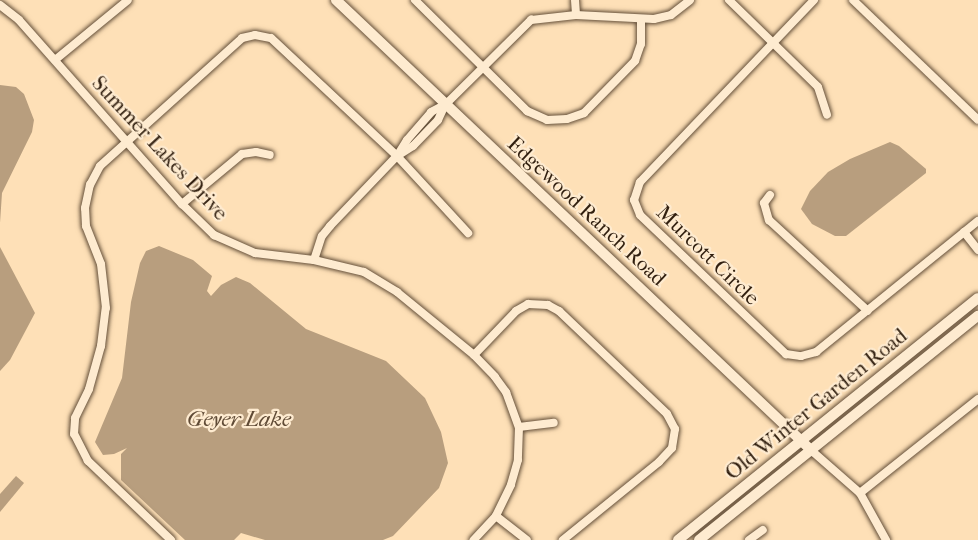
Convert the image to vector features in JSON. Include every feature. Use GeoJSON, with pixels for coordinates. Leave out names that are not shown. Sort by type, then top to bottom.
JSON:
{"type":"FeatureCollection","features":[{"type":"Feature","properties":{"kind":"main road","name":"Edgewood Ranch Road"},"geometry":{"type":"LineString","coordinates":[[336,0],[812,451]]}},
{"type":"Feature","properties":{"kind":"main road","name":"Old Winter Garden Road"},"geometry":{"type":"LineString","coordinates":[[678,540],[978,298]]}},
{"type":"Feature","properties":{"kind":"main road","name":"Old Winter Garden Road"},"geometry":{"type":"LineString","coordinates":[[699,540],[978,316]]}},
{"type":"Feature","properties":{"kind":"street"},"geometry":{"type":"LineString","coordinates":[[55,60],[128,0]]}},
{"type":"Feature","properties":{"kind":"street"},"geometry":{"type":"LineString","coordinates":[[415,0],[527,111],[547,120],[567,119],[584,113],[635,61],[641,44],[641,20]]}},
{"type":"Feature","properties":{"kind":"street"},"geometry":{"type":"LineString","coordinates":[[575,0],[576,15]]}},
{"type":"Feature","properties":{"kind":"street"},"geometry":{"type":"LineString","coordinates":[[314,260],[322,236],[397,156],[407,140],[431,112],[446,104],[531,20],[576,15],[641,20],[671,15],[690,0]]}},
{"type":"Feature","properties":{"kind":"street"},"geometry":{"type":"LineString","coordinates":[[729,0],[819,87],[827,115]]}},
{"type":"Feature","properties":{"kind":"street","name":"Murcott Circle"},"geometry":{"type":"LineString","coordinates":[[814,0],[640,182],[634,200],[640,216],[786,354],[801,356],[816,352],[978,220]]}},
{"type":"Feature","properties":{"kind":"street"},"geometry":{"type":"LineString","coordinates":[[853,0],[978,118]]}},
{"type":"Feature","properties":{"kind":"street","name":"Summer Lakes Drive"},"geometry":{"type":"LineString","coordinates":[[0,5],[19,20],[125,141],[206,228],[231,244],[255,253],[314,260],[364,272],[398,292],[474,356],[495,377],[506,392],[519,426],[518,460],[512,485],[496,516],[474,540]]}},
{"type":"Feature","properties":{"kind":"street"},"geometry":{"type":"LineString","coordinates":[[171,540],[88,461],[74,434],[75,418],[89,389],[101,346],[106,308],[101,264],[86,226],[85,208],[90,185],[100,165],[242,38],[255,35],[271,38],[397,156],[468,233]]}},
{"type":"Feature","properties":{"kind":"street"},"geometry":{"type":"LineString","coordinates":[[182,204],[242,154],[256,152],[270,155]]}},
{"type":"Feature","properties":{"kind":"street"},"geometry":{"type":"LineString","coordinates":[[770,195],[764,203],[769,220],[868,311]]}},
{"type":"Feature","properties":{"kind":"street"},"geometry":{"type":"LineString","coordinates":[[964,231],[978,250]]}},
{"type":"Feature","properties":{"kind":"street"},"geometry":{"type":"LineString","coordinates":[[474,356],[516,311],[528,304],[548,304],[559,311],[667,414],[675,429],[672,448],[659,462],[562,540]]}},
{"type":"Feature","properties":{"kind":"street"},"geometry":{"type":"LineString","coordinates":[[860,493],[978,399]]}},
{"type":"Feature","properties":{"kind":"street"},"geometry":{"type":"LineString","coordinates":[[519,426],[554,423]]}},
{"type":"Feature","properties":{"kind":"street"},"geometry":{"type":"LineString","coordinates":[[812,451],[860,493],[873,512],[882,539]]}},
{"type":"Feature","properties":{"kind":"street"},"geometry":{"type":"LineString","coordinates":[[496,516],[527,540]]}},
{"type":"Feature","properties":{"kind":"street"},"geometry":{"type":"LineString","coordinates":[[749,540],[763,530]]}},
{"type":"Feature","properties":{"kind":"water"},"geometry":{"type":"Polygon","coordinates":[[[0,85],[16,87],[24,94],[34,120],[32,132],[2,193],[0,223],[0,85]]]}},
{"type":"Feature","properties":{"kind":"water"},"geometry":{"type":"Polygon","coordinates":[[[890,142],[899,146],[926,169],[926,173],[846,236],[835,236],[812,224],[801,209],[810,191],[828,172],[850,159],[890,142]]]}},
{"type":"Feature","properties":{"kind":"water","name":"Geyer Lake"},"geometry":{"type":"Polygon","coordinates":[[[159,246],[193,260],[212,276],[207,291],[211,296],[221,285],[236,277],[250,283],[306,329],[386,361],[425,398],[441,432],[448,463],[439,488],[393,536],[383,540],[265,540],[241,533],[234,540],[185,540],[121,480],[121,454],[127,448],[114,454],[103,455],[95,442],[122,378],[131,302],[140,263],[146,251],[159,246]]]}},
{"type":"Feature","properties":{"kind":"water"},"geometry":{"type":"Polygon","coordinates":[[[0,247],[35,313],[10,360],[0,371],[0,247]]]}},
{"type":"Feature","properties":{"kind":"water"},"geometry":{"type":"Polygon","coordinates":[[[16,476],[24,483],[0,512],[0,494],[16,476]]]}}]}
